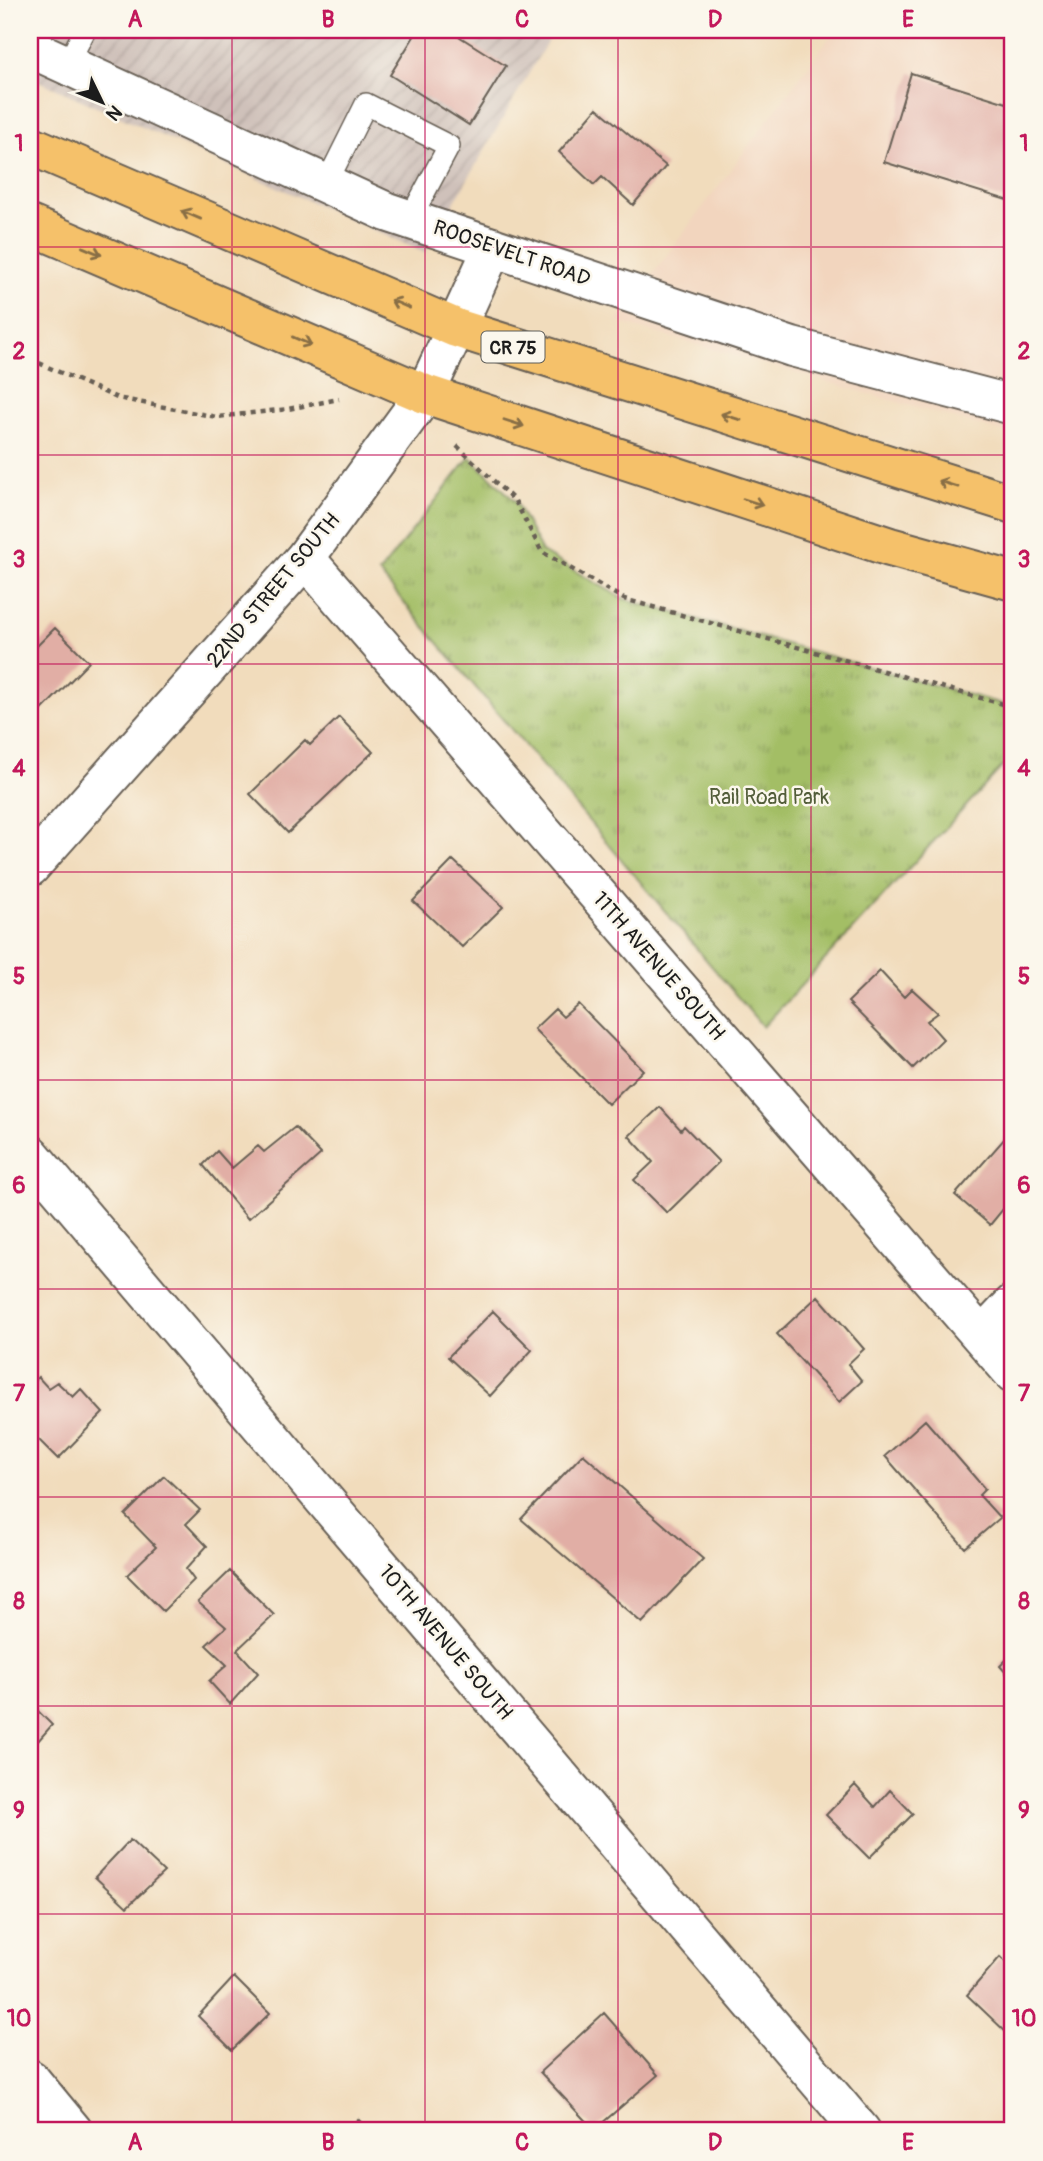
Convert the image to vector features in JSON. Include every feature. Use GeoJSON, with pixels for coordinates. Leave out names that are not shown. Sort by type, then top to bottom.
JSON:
{"type":"FeatureCollection","features":[{"type":"Feature","properties":{"kind":"main road","name":"CR 75"},"geometry":{"type":"LineString","coordinates":[[30,145],[456,328],[1013,504]]}},
{"type":"Feature","properties":{"kind":"main road"},"geometry":{"type":"LineString","coordinates":[[30,225],[416,405],[890,547],[1013,580]]}},
{"type":"Feature","properties":{"kind":"street","name":"ROOSEVELT ROAD"},"geometry":{"type":"LineString","coordinates":[[30,48],[326,184],[410,219],[792,347],[1013,405]]}},
{"type":"Feature","properties":{"kind":"street","name":"22ND STREET SOUTH"},"geometry":{"type":"LineString","coordinates":[[30,867],[305,558],[416,405],[456,328],[493,247]]}},
{"type":"Feature","properties":{"kind":"street","name":"11TH AVENUE SOUTH"},"geometry":{"type":"LineString","coordinates":[[305,558],[1013,1373]]}},
{"type":"Feature","properties":{"kind":"street","name":"10TH AVENUE SOUTH"},"geometry":{"type":"LineString","coordinates":[[30,1154],[862,2131]]}},
{"type":"Feature","properties":{"kind":"street"},"geometry":{"type":"LineString","coordinates":[[982,1337],[1013,1304]]}},
{"type":"Feature","properties":{"kind":"street"},"geometry":{"type":"LineString","coordinates":[[30,2079],[73,2131]]}},
{"type":"Feature","properties":{"kind":"lane"},"geometry":{"type":"LineString","coordinates":[[67,65],[85,30]]}},
{"type":"Feature","properties":{"kind":"lane"},"geometry":{"type":"LineString","coordinates":[[326,184],[366,104],[449,146],[410,219]]}},
{"type":"Feature","properties":{"kind":"path"},"geometry":{"type":"LineString","coordinates":[[30,359],[117,398],[217,417],[288,409],[342,398]]}},
{"type":"Feature","properties":{"kind":"path"},"geometry":{"type":"LineString","coordinates":[[416,405],[515,501],[542,552],[624,599],[1013,707]]}},
{"type":"Feature","properties":{"kind":"shaded area"},"geometry":{"type":"Polygon","coordinates":[[[30,30],[554,30],[425,253],[30,77],[30,30]]]}},
{"type":"Feature","properties":{"kind":"shaded area"},"geometry":{"type":"Polygon","coordinates":[[[835,30],[1013,30],[1013,435],[617,322],[835,30]]]}},
{"type":"Feature","properties":{"kind":"green space","name":"Rail Road Park"},"geometry":{"type":"Polygon","coordinates":[[[470,457],[515,501],[542,552],[624,599],[1013,707],[1013,755],[763,1027],[379,573],[470,457]]]}},
{"type":"Feature","properties":{"kind":"building"},"geometry":{"type":"Polygon","coordinates":[[[418,30],[449,30],[506,66],[469,125],[390,75],[418,30]]]}},
{"type":"Feature","properties":{"kind":"building"},"geometry":{"type":"Polygon","coordinates":[[[911,73],[1013,105],[1013,202],[884,162],[911,73]]]}},
{"type":"Feature","properties":{"kind":"building"},"geometry":{"type":"Polygon","coordinates":[[[597,108],[666,166],[633,205],[602,177],[594,185],[559,152],[597,108]]]}},
{"type":"Feature","properties":{"kind":"building"},"geometry":{"type":"Polygon","coordinates":[[[55,628],[89,662],[41,711],[30,701],[30,653],[55,628]]]}},
{"type":"Feature","properties":{"kind":"building"},"geometry":{"type":"Polygon","coordinates":[[[339,717],[373,752],[288,833],[250,794],[305,740],[310,745],[339,717]]]}},
{"type":"Feature","properties":{"kind":"building"},"geometry":{"type":"Polygon","coordinates":[[[453,860],[503,907],[462,947],[413,901],[453,860]]]}},
{"type":"Feature","properties":{"kind":"building"},"geometry":{"type":"Polygon","coordinates":[[[880,971],[904,997],[912,989],[938,1013],[927,1021],[943,1039],[913,1068],[848,1002],[880,971]]]}},
{"type":"Feature","properties":{"kind":"building"},"geometry":{"type":"Polygon","coordinates":[[[578,1004],[643,1070],[608,1104],[534,1029],[555,1009],[563,1017],[578,1004]]]}},
{"type":"Feature","properties":{"kind":"building"},"geometry":{"type":"Polygon","coordinates":[[[660,1107],[681,1130],[684,1126],[719,1162],[667,1213],[634,1180],[653,1162],[629,1136],[660,1107]]]}},
{"type":"Feature","properties":{"kind":"building"},"geometry":{"type":"Polygon","coordinates":[[[295,1127],[321,1154],[248,1219],[203,1165],[217,1151],[232,1168],[258,1146],[264,1152],[295,1127]]]}},
{"type":"Feature","properties":{"kind":"building"},"geometry":{"type":"Polygon","coordinates":[[[1012,1130],[1013,1197],[990,1225],[955,1195],[1012,1130]]]}},
{"type":"Feature","properties":{"kind":"building"},"geometry":{"type":"Polygon","coordinates":[[[818,1296],[864,1349],[848,1364],[862,1381],[839,1402],[777,1334],[818,1296]]]}},
{"type":"Feature","properties":{"kind":"building"},"geometry":{"type":"Polygon","coordinates":[[[493,1311],[532,1350],[490,1396],[448,1357],[493,1311]]]}},
{"type":"Feature","properties":{"kind":"building"},"geometry":{"type":"Polygon","coordinates":[[[38,1377],[48,1388],[57,1382],[73,1397],[81,1389],[103,1413],[58,1459],[30,1431],[30,1385],[38,1377]]]}},
{"type":"Feature","properties":{"kind":"building"},"geometry":{"type":"Polygon","coordinates":[[[925,1420],[985,1489],[979,1495],[1000,1518],[965,1548],[885,1456],[925,1420]]]}},
{"type":"Feature","properties":{"kind":"building"},"geometry":{"type":"Polygon","coordinates":[[[583,1454],[703,1559],[642,1623],[521,1519],[583,1454]]]}},
{"type":"Feature","properties":{"kind":"building"},"geometry":{"type":"Polygon","coordinates":[[[164,1476],[200,1510],[186,1524],[207,1546],[186,1569],[194,1580],[163,1611],[127,1575],[156,1547],[125,1515],[164,1476]]]}},
{"type":"Feature","properties":{"kind":"building"},"geometry":{"type":"Polygon","coordinates":[[[230,1571],[274,1615],[237,1650],[258,1673],[230,1704],[209,1681],[227,1665],[206,1645],[226,1627],[198,1602],[230,1571]]]}},
{"type":"Feature","properties":{"kind":"building"},"geometry":{"type":"Polygon","coordinates":[[[1013,1653],[1013,1681],[1000,1666],[1013,1653]]]}},
{"type":"Feature","properties":{"kind":"building"},"geometry":{"type":"Polygon","coordinates":[[[30,1703],[52,1725],[30,1750],[30,1703]]]}},
{"type":"Feature","properties":{"kind":"building"},"geometry":{"type":"Polygon","coordinates":[[[855,1785],[875,1807],[890,1790],[913,1814],[869,1858],[826,1815],[855,1785]]]}},
{"type":"Feature","properties":{"kind":"building"},"geometry":{"type":"Polygon","coordinates":[[[130,1840],[164,1872],[127,1907],[95,1877],[130,1840]]]}},
{"type":"Feature","properties":{"kind":"building"},"geometry":{"type":"Polygon","coordinates":[[[1000,1957],[1013,1969],[1013,2026],[1007,2033],[967,1995],[1000,1957]]]}},
{"type":"Feature","properties":{"kind":"building"},"geometry":{"type":"Polygon","coordinates":[[[234,1977],[270,2013],[232,2050],[198,2016],[234,1977]]]}},
{"type":"Feature","properties":{"kind":"building"},"geometry":{"type":"Polygon","coordinates":[[[604,2013],[658,2075],[594,2130],[540,2072],[604,2013]]]}},
{"type":"Feature","properties":{"kind":"building"},"geometry":{"type":"Polygon","coordinates":[[[358,2119],[369,2131],[345,2131],[358,2119]]]}}]}
